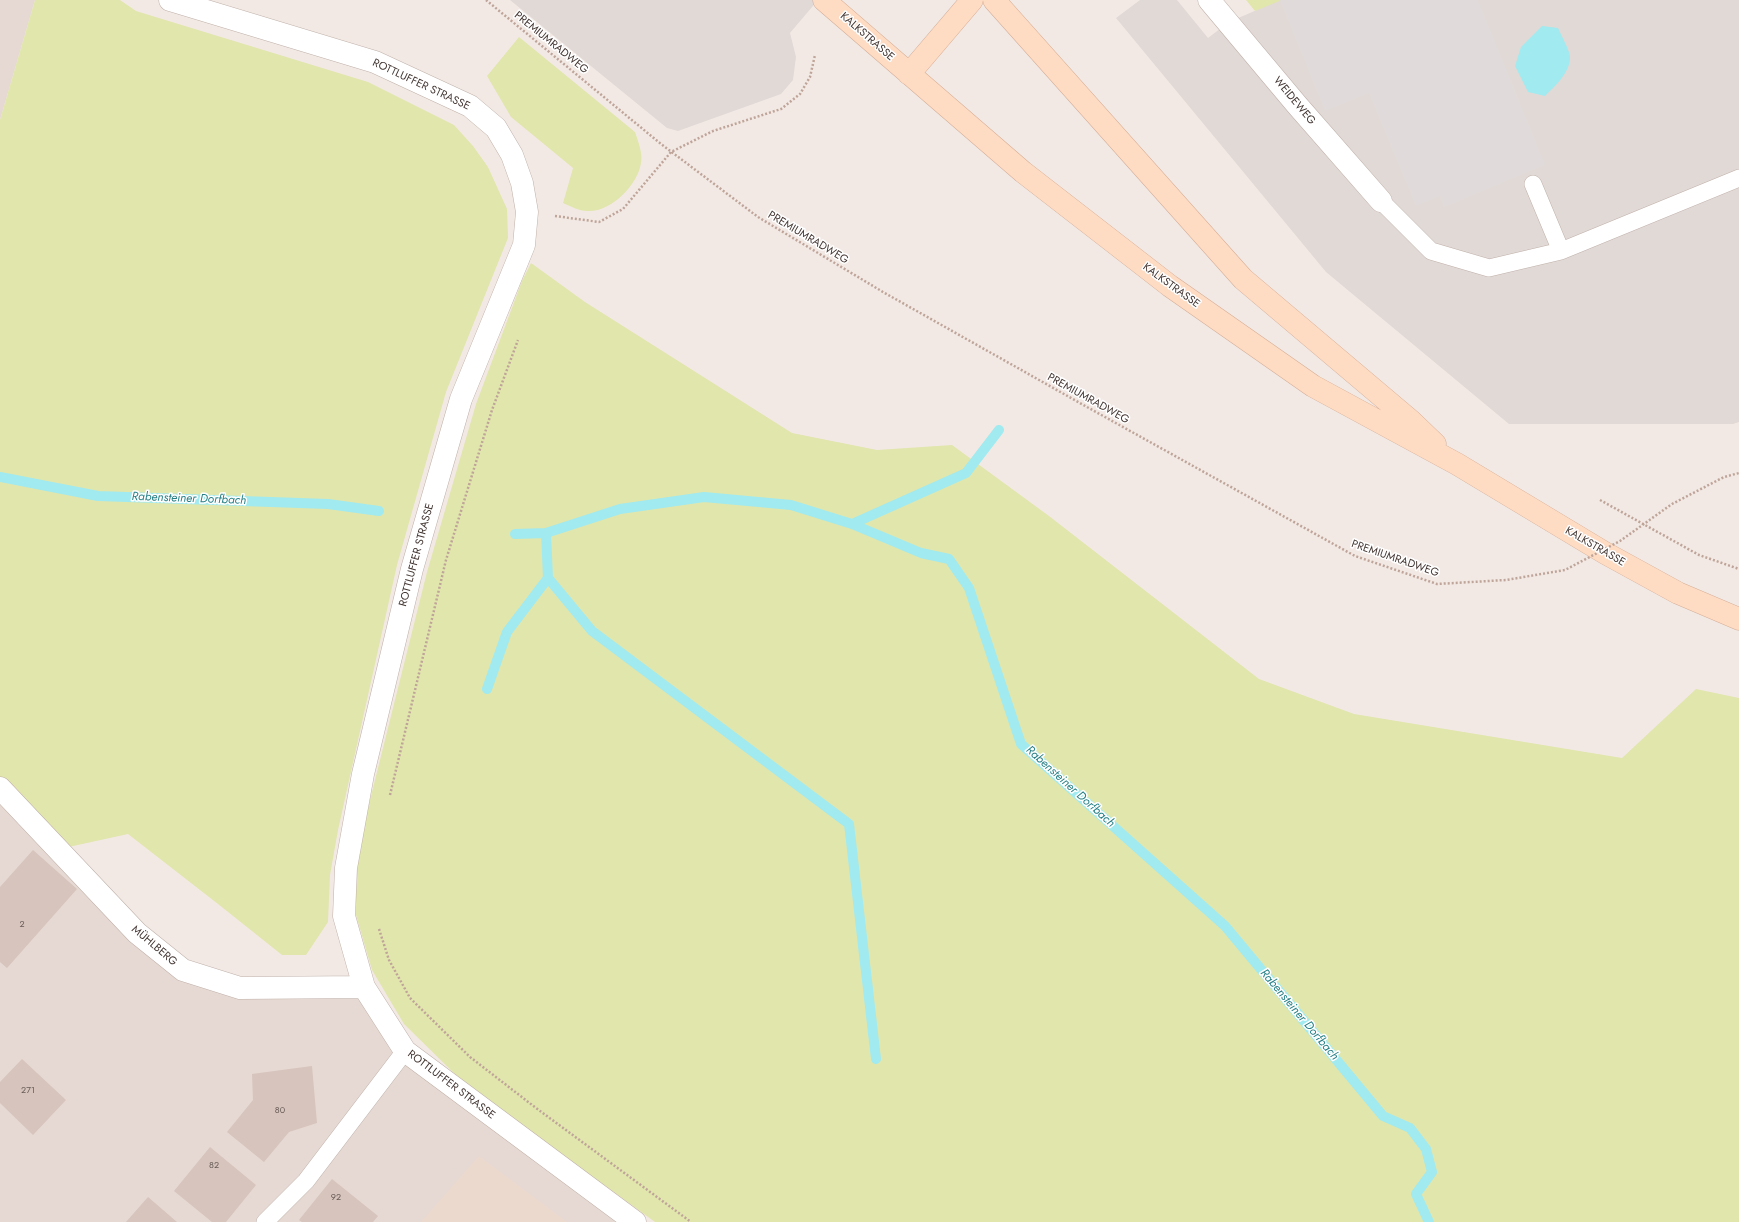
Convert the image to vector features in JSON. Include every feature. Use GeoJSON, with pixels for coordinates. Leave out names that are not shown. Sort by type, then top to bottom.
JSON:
{"type":"FeatureCollection","features":[{"type":"Feature","properties":{"kind":"main road","name":"KALKSTRASSE"},"geometry":{"type":"LineString","coordinates":[[824,0],[1023,172],[1170,286],[1313,386],[1457,464],[1605,553],[1678,593],[1739,619]]}},
{"type":"Feature","properties":{"kind":"main road"},"geometry":{"type":"LineString","coordinates":[[909,74],[972,0]]}},
{"type":"Feature","properties":{"kind":"main road","name":"KALKSTRASSE"},"geometry":{"type":"LineString","coordinates":[[994,0],[1243,279],[1411,421],[1457,464]]}},
{"type":"Feature","properties":{"kind":"street","name":"ROTTLUFFER STRASSE"},"geometry":{"type":"LineString","coordinates":[[170,0],[376,62],[470,106],[496,128],[512,155],[522,183],[527,212],[524,245],[461,399],[412,569],[363,774],[346,868],[344,916],[364,988],[405,1051],[635,1222]]}},
{"type":"Feature","properties":{"kind":"street","name":"WEIDEWEG"},"geometry":{"type":"LineString","coordinates":[[1209,0],[1297,105],[1381,201]]}},
{"type":"Feature","properties":{"kind":"street","name":"MÜHLBERG"},"geometry":{"type":"LineString","coordinates":[[0,788],[137,933],[183,970],[240,988],[364,988]]}},
{"type":"Feature","properties":{"kind":"lane"},"geometry":{"type":"LineString","coordinates":[[1381,201],[1430,251],[1489,268],[1561,251],[1739,178]]}},
{"type":"Feature","properties":{"kind":"lane"},"geometry":{"type":"LineString","coordinates":[[1533,184],[1561,251]]}},
{"type":"Feature","properties":{"kind":"lane"},"geometry":{"type":"LineString","coordinates":[[265,1222],[306,1181],[405,1051]]}},
{"type":"Feature","properties":{"kind":"path","name":"PREMIUMRADWEG"},"geometry":{"type":"LineString","coordinates":[[486,0],[671,152],[724,193],[788,235],[883,292],[1355,556],[1437,584],[1506,580],[1565,570],[1620,542],[1672,504],[1724,477],[1739,474]]}},
{"type":"Feature","properties":{"kind":"path"},"geometry":{"type":"LineString","coordinates":[[527,212],[599,222],[623,209],[671,152],[713,131],[781,109],[800,94],[810,76],[815,55]]}},
{"type":"Feature","properties":{"kind":"path"},"geometry":{"type":"LineString","coordinates":[[390,797],[446,560],[492,410],[519,337]]}},
{"type":"Feature","properties":{"kind":"path"},"geometry":{"type":"LineString","coordinates":[[1600,500],[1699,555],[1739,569]]}},
{"type":"Feature","properties":{"kind":"path"},"geometry":{"type":"LineString","coordinates":[[378,925],[389,960],[410,998],[470,1057],[536,1108],[691,1222]]}},
{"type":"Feature","properties":{"kind":"shaded area"},"geometry":{"type":"Polygon","coordinates":[[[0,0],[35,0],[0,120],[0,0]]]}},
{"type":"Feature","properties":{"kind":"shaded area"},"geometry":{"type":"Polygon","coordinates":[[[510,0],[818,0],[790,33],[796,57],[793,80],[781,94],[678,131],[667,128],[510,0]]]}},
{"type":"Feature","properties":{"kind":"shaded area"},"geometry":{"type":"Polygon","coordinates":[[[1140,0],[1177,0],[1208,38],[1229,22],[1280,0],[1739,0],[1739,422],[1733,424],[1509,424],[1326,272],[1116,18],[1140,0]]]}},
{"type":"Feature","properties":{"kind":"shaded area"},"geometry":{"type":"Polygon","coordinates":[[[1280,0],[1478,0],[1545,165],[1444,207],[1440,196],[1416,206],[1369,93],[1325,111],[1280,0]]]}},
{"type":"Feature","properties":{"kind":"shaded area"},"geometry":{"type":"Polygon","coordinates":[[[0,783],[145,931],[193,965],[238,981],[359,997],[400,1053],[627,1222],[0,1222],[0,783]]]}},
{"type":"Feature","properties":{"kind":"shaded area"},"geometry":{"type":"Polygon","coordinates":[[[479,1156],[567,1222],[421,1222],[479,1156]]]}},
{"type":"Feature","properties":{"kind":"green space"},"geometry":{"type":"Polygon","coordinates":[[[35,0],[120,0],[136,11],[368,82],[454,125],[473,146],[488,167],[507,209],[508,238],[446,392],[397,565],[338,830],[330,875],[328,922],[306,955],[282,955],[128,834],[64,848],[0,783],[0,120],[35,0]]]}},
{"type":"Feature","properties":{"kind":"green space"},"geometry":{"type":"Polygon","coordinates":[[[1246,0],[1282,0],[1255,11],[1246,0]]]}},
{"type":"Feature","properties":{"kind":"green space"},"geometry":{"type":"Polygon","coordinates":[[[519,37],[635,132],[641,155],[639,171],[635,180],[622,196],[605,207],[596,210],[584,211],[563,203],[573,168],[511,117],[487,76],[519,37]]]}},
{"type":"Feature","properties":{"kind":"green space"},"geometry":{"type":"Polygon","coordinates":[[[531,263],[585,302],[792,433],[877,450],[952,445],[1049,516],[1259,679],[1354,714],[1622,758],[1696,689],[1739,698],[1739,1222],[655,1222],[467,1086],[404,1024],[372,970],[356,915],[356,871],[364,824],[427,572],[476,404],[522,281],[531,263]]]}},
{"type":"Feature","properties":{"kind":"water"},"geometry":{"type":"Polygon","coordinates":[[[1542,26],[1558,28],[1570,54],[1568,68],[1565,74],[1545,96],[1528,92],[1515,66],[1521,47],[1542,26]]]}},
{"type":"Feature","properties":{"kind":"building"},"geometry":{"type":"Polygon","coordinates":[[[33,850],[77,889],[7,968],[0,962],[0,887],[33,850]]]}},
{"type":"Feature","properties":{"kind":"building"},"geometry":{"type":"Polygon","coordinates":[[[22,1059],[66,1100],[33,1135],[0,1103],[0,1082],[22,1059]]]}},
{"type":"Feature","properties":{"kind":"building"},"geometry":{"type":"Polygon","coordinates":[[[312,1066],[317,1123],[289,1132],[264,1162],[227,1132],[253,1100],[252,1074],[312,1066]]]}},
{"type":"Feature","properties":{"kind":"building"},"geometry":{"type":"Polygon","coordinates":[[[210,1147],[256,1185],[226,1222],[212,1222],[174,1191],[210,1147]]]}},
{"type":"Feature","properties":{"kind":"building"},"geometry":{"type":"Polygon","coordinates":[[[332,1179],[378,1216],[373,1222],[302,1222],[299,1220],[332,1179]]]}},
{"type":"Feature","properties":{"kind":"building"},"geometry":{"type":"Polygon","coordinates":[[[148,1197],[177,1222],[126,1222],[148,1197]]]}},
{"type":"Feature","properties":{"kind":"waterway"},"geometry":{"type":"LineString","coordinates":[[852,524],[966,473],[999,430]]}},
{"type":"Feature","properties":{"kind":"waterway","name":"Rabensteiner Dorfbach"},"geometry":{"type":"LineString","coordinates":[[0,477],[98,496],[328,504],[379,511]]}},
{"type":"Feature","properties":{"kind":"waterway","name":"Rabensteiner Dorfbach"},"geometry":{"type":"LineString","coordinates":[[515,534],[546,533],[620,509],[704,497],[791,505],[852,524],[921,553],[949,559],[969,588],[1021,744],[1225,926],[1383,1116],[1410,1128],[1426,1149],[1432,1172],[1416,1194],[1429,1222]]}},
{"type":"Feature","properties":{"kind":"waterway"},"geometry":{"type":"LineString","coordinates":[[546,533],[548,578],[592,631],[849,824],[876,1059]]}},
{"type":"Feature","properties":{"kind":"waterway"},"geometry":{"type":"LineString","coordinates":[[487,689],[507,632],[548,578]]}}]}
